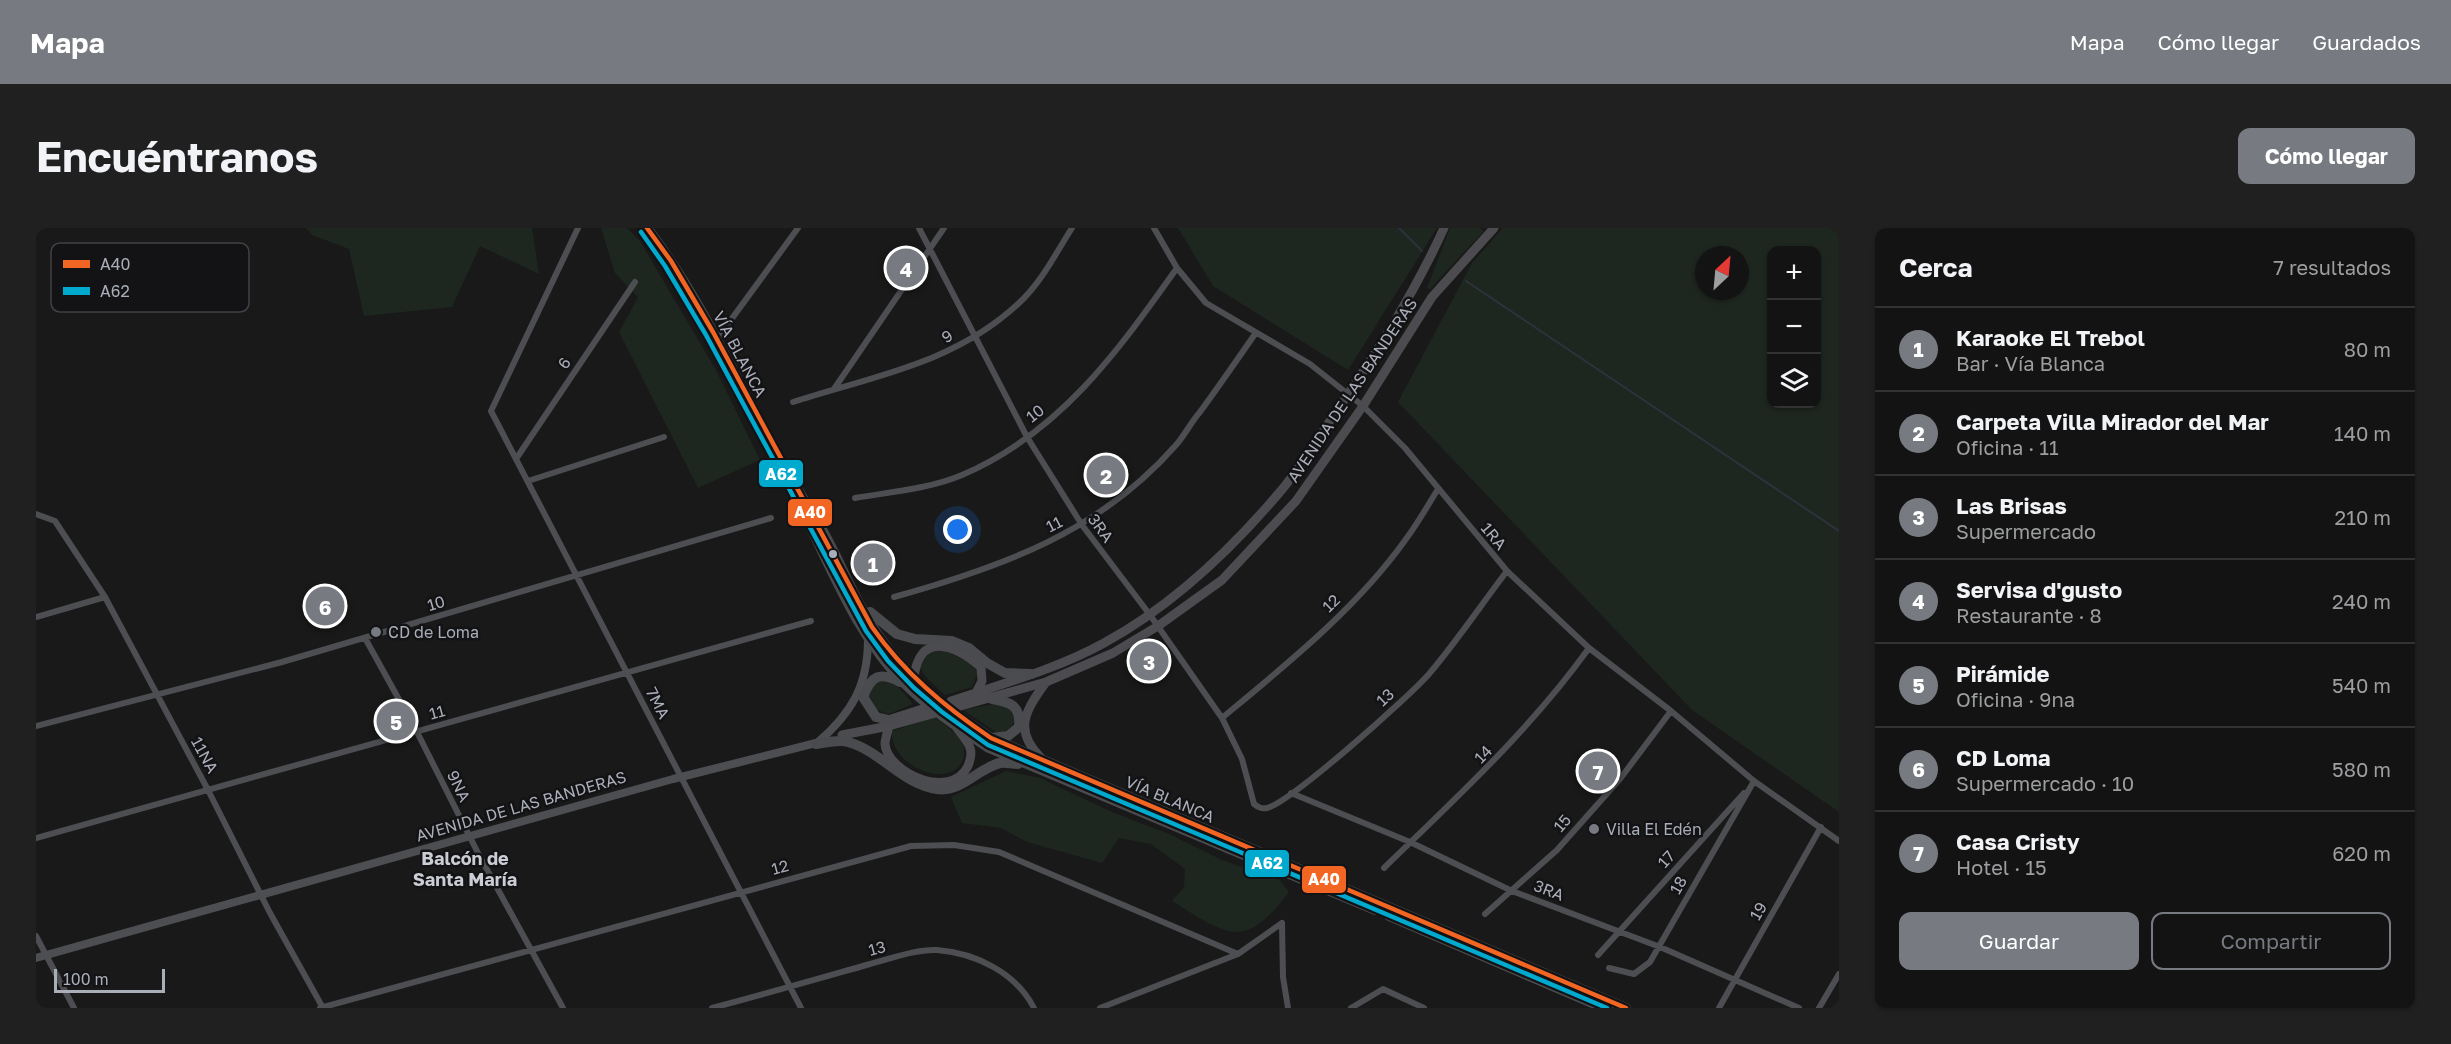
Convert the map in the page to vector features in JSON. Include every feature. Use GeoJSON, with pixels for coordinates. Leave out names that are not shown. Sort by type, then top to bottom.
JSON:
{"type":"FeatureCollection","features":[{"type":"Feature","properties":{"kind":"highway","name":"VÍA BLANCA"},"geometry":{"type":"LineString","coordinates":[[647,228],[716,340],[800,498],[804,514],[868,639],[956,726],[989,748],[1591,1005],[1604,1008]]}},
{"type":"Feature","properties":{"kind":"highway","name":"VÍA BLANCA"},"geometry":{"type":"LineString","coordinates":[[800,498],[811,510],[856,597],[882,641],[910,681],[991,738],[1626,1008]]}},
{"type":"Feature","properties":{"kind":"highway"},"geometry":{"type":"LineString","coordinates":[[856,597],[879,622],[897,634],[915,639],[952,641],[969,648],[1005,674],[1031,674]]}},
{"type":"Feature","properties":{"kind":"highway"},"geometry":{"type":"LineString","coordinates":[[889,723],[876,717],[863,697],[869,682],[882,676],[910,681]]}},
{"type":"Feature","properties":{"kind":"highway"},"geometry":{"type":"LineString","coordinates":[[991,738],[1008,736],[1019,727],[1020,717],[1017,708],[1008,701],[992,699]]}},
{"type":"Feature","properties":{"kind":"highway"},"geometry":{"type":"LineString","coordinates":[[816,744],[846,741],[867,751],[914,782],[939,790],[956,787],[982,770],[1000,763],[1027,764]]}},
{"type":"Feature","properties":{"kind":"main road","name":"AVENIDA DE LAS BANDERAS"},"geometry":{"type":"LineString","coordinates":[[842,735],[957,702],[977,691],[1031,674],[1103,644],[1150,615],[1210,567],[1280,492],[1348,394],[1417,286],[1444,228]]}},
{"type":"Feature","properties":{"kind":"main road","name":"AVENIDA DE LAS BANDERAS"},"geometry":{"type":"LineString","coordinates":[[957,702],[992,699],[1046,682],[1113,654],[1158,626],[1222,580],[1296,501],[1363,406],[1432,297],[1494,228]]}},
{"type":"Feature","properties":{"kind":"main road"},"geometry":{"type":"LineString","coordinates":[[910,681],[921,653],[931,647],[947,647],[965,654],[981,667],[982,681],[977,691]]}},
{"type":"Feature","properties":{"kind":"main road"},"geometry":{"type":"LineString","coordinates":[[1045,761],[1028,744],[1025,731],[1026,717],[1032,701],[1046,682]]}},
{"type":"Feature","properties":{"kind":"main road"},"geometry":{"type":"LineString","coordinates":[[889,723],[885,744],[889,756],[901,768],[939,784],[958,779],[970,762],[970,748],[956,726]]}},
{"type":"Feature","properties":{"kind":"street","name":"7MA"},"geometry":{"type":"LineString","coordinates":[[578,228],[491,411],[801,1008]]}},
{"type":"Feature","properties":{"kind":"street"},"geometry":{"type":"LineString","coordinates":[[716,340],[798,228]]}},
{"type":"Feature","properties":{"kind":"street","name":"3RA"},"geometry":{"type":"LineString","coordinates":[[919,228],[1027,437],[1082,525],[1158,626],[1222,718],[1242,759],[1254,804]]}},
{"type":"Feature","properties":{"kind":"street"},"geometry":{"type":"LineString","coordinates":[[834,389],[944,228]]}},
{"type":"Feature","properties":{"kind":"street","name":"9"},"geometry":{"type":"LineString","coordinates":[[793,402],[834,389],[868,382],[944,354],[1020,303],[1072,228]]}},
{"type":"Feature","properties":{"kind":"street","name":"1RA"},"geometry":{"type":"LineString","coordinates":[[1154,228],[1177,268],[1206,303],[1255,334],[1310,364],[1363,406],[1405,448],[1507,571],[1589,648],[1671,711],[1754,781],[1839,841]]}},
{"type":"Feature","properties":{"kind":"street","name":"10"},"geometry":{"type":"LineString","coordinates":[[855,498],[919,487],[961,476],[1027,437],[1069,404],[1094,379],[1117,352],[1177,268]]}},
{"type":"Feature","properties":{"kind":"street","name":"6"},"geometry":{"type":"LineString","coordinates":[[516,459],[635,282]]}},
{"type":"Feature","properties":{"kind":"street","name":"11"},"geometry":{"type":"LineString","coordinates":[[894,597],[984,571],[1082,525],[1135,487],[1177,444],[1255,334]]}},
{"type":"Feature","properties":{"kind":"street"},"geometry":{"type":"LineString","coordinates":[[528,481],[664,437]]}},
{"type":"Feature","properties":{"kind":"street","name":"12"},"geometry":{"type":"LineString","coordinates":[[1222,718],[1290,662],[1354,599],[1405,540],[1438,489]]}},
{"type":"Feature","properties":{"kind":"street","name":"11NA"},"geometry":{"type":"LineString","coordinates":[[36,514],[55,521],[105,597],[322,1008]]}},
{"type":"Feature","properties":{"kind":"street","name":"10"},"geometry":{"type":"LineString","coordinates":[[36,726],[365,638],[771,518]]}},
{"type":"Feature","properties":{"kind":"street","name":"13"},"geometry":{"type":"LineString","coordinates":[[1254,804],[1260,808],[1268,807],[1291,793],[1364,735],[1428,675],[1507,571]]}},
{"type":"Feature","properties":{"kind":"street"},"geometry":{"type":"LineString","coordinates":[[36,617],[105,597]]}},
{"type":"Feature","properties":{"kind":"street","name":"11"},"geometry":{"type":"LineString","coordinates":[[36,838],[811,621]]}},
{"type":"Feature","properties":{"kind":"street","name":"9NA"},"geometry":{"type":"LineString","coordinates":[[365,638],[563,1008]]}},
{"type":"Feature","properties":{"kind":"street"},"geometry":{"type":"LineString","coordinates":[[816,744],[837,725],[856,698],[868,658],[868,639]]}},
{"type":"Feature","properties":{"kind":"street","name":"14"},"geometry":{"type":"LineString","coordinates":[[1384,868],[1463,793],[1527,726],[1560,688],[1589,648]]}},
{"type":"Feature","properties":{"kind":"street","name":"15"},"geometry":{"type":"LineString","coordinates":[[1485,914],[1557,850],[1620,779],[1671,711]]}},
{"type":"Feature","properties":{"kind":"street","name":"AVENIDA DE LAS BANDERAS"},"geometry":{"type":"LineString","coordinates":[[40,956],[681,777],[816,744],[842,735]]}},
{"type":"Feature","properties":{"kind":"street","name":"17"},"geometry":{"type":"LineString","coordinates":[[1598,955],[1754,781]]}},
{"type":"Feature","properties":{"kind":"street","name":"18"},"geometry":{"type":"LineString","coordinates":[[1609,968],[1634,974],[1643,970],[1660,947],[1720,837],[1754,781]]}},
{"type":"Feature","properties":{"kind":"street","name":"3RA"},"geometry":{"type":"LineString","coordinates":[[1291,793],[1410,842],[1512,891],[1660,947],[1799,1008]]}},
{"type":"Feature","properties":{"kind":"street","name":"19"},"geometry":{"type":"LineString","coordinates":[[1719,1008],[1821,827]]}},
{"type":"Feature","properties":{"kind":"street","name":"12"},"geometry":{"type":"LineString","coordinates":[[322,1008],[911,846],[954,845],[999,852],[1238,954]]}},
{"type":"Feature","properties":{"kind":"street"},"geometry":{"type":"LineString","coordinates":[[1100,1008],[1238,954],[1282,923],[1283,977],[1288,1008]]}},
{"type":"Feature","properties":{"kind":"street"},"geometry":{"type":"LineString","coordinates":[[36,936],[40,956],[74,1008]]}},
{"type":"Feature","properties":{"kind":"street","name":"13"},"geometry":{"type":"LineString","coordinates":[[712,1008],[791,988],[899,956],[935,950],[967,956],[1000,970],[1027,994],[1034,1008]]}},
{"type":"Feature","properties":{"kind":"street"},"geometry":{"type":"LineString","coordinates":[[1819,1008],[1839,974]]}},
{"type":"Feature","properties":{"kind":"street"},"geometry":{"type":"LineString","coordinates":[[1351,1008],[1383,989],[1424,1008]]}},
{"type":"Feature","properties":{"kind":"shaded area"},"geometry":{"type":"Polygon","coordinates":[[[306,228],[532,228],[539,274],[480,246],[452,307],[364,316],[349,249],[312,235],[306,228]]]}},
{"type":"Feature","properties":{"kind":"shaded area"},"geometry":{"type":"Polygon","coordinates":[[[601,228],[627,228],[640,241],[716,370],[760,460],[698,488],[619,332],[638,297],[615,273],[601,228]]]}},
{"type":"Feature","properties":{"kind":"shaded area"},"geometry":{"type":"Polygon","coordinates":[[[1178,228],[1437,228],[1348,370],[1213,286],[1178,228]]]}},
{"type":"Feature","properties":{"kind":"shaded area"},"geometry":{"type":"Polygon","coordinates":[[[1450,228],[1480,228],[1484,231],[1430,289],[1427,288],[1450,228]]]}},
{"type":"Feature","properties":{"kind":"shaded area"},"geometry":{"type":"Polygon","coordinates":[[[1503,228],[1839,228],[1839,812],[1692,710],[1398,402],[1472,263],[1503,228]]]}},
{"type":"Feature","properties":{"kind":"shaded area"},"geometry":{"type":"Polygon","coordinates":[[[944,650],[972,664],[978,672],[972,687],[945,695],[925,676],[919,666],[921,657],[931,651],[944,650]]]}},
{"type":"Feature","properties":{"kind":"shaded area"},"geometry":{"type":"Polygon","coordinates":[[[880,679],[902,691],[913,704],[889,714],[876,709],[869,700],[868,691],[880,679]]]}},
{"type":"Feature","properties":{"kind":"shaded area"},"geometry":{"type":"Polygon","coordinates":[[[995,704],[1012,710],[1014,714],[1014,723],[1003,733],[996,732],[963,710],[995,704]]]}},
{"type":"Feature","properties":{"kind":"shaded area"},"geometry":{"type":"Polygon","coordinates":[[[935,717],[957,735],[964,749],[963,760],[956,769],[945,774],[933,774],[909,763],[899,754],[893,743],[892,731],[935,717]]]}},
{"type":"Feature","properties":{"kind":"shaded area"},"geometry":{"type":"Polygon","coordinates":[[[1006,771],[1040,778],[1112,812],[1167,833],[1222,860],[1280,880],[1289,892],[1274,911],[1260,923],[1247,930],[1235,932],[1208,923],[1172,901],[1184,887],[1185,869],[1151,844],[1119,838],[1102,863],[1027,842],[1001,828],[962,823],[951,797],[1006,771]]]}},
{"type":"Feature","properties":{"kind":"waterway"},"geometry":{"type":"LineString","coordinates":[[1399,228],[1422,251]]}},
{"type":"Feature","properties":{"kind":"waterway"},"geometry":{"type":"LineString","coordinates":[[1466,281],[1839,531]]}},
{"type":"Feature","properties":{"kind":"transit line","name":"A40"},"geometry":{"type":"LineString","coordinates":[[647,228],[671,261],[713,332],[872,627],[884,644],[912,674],[957,714],[991,738],[1626,1008]]}},
{"type":"Feature","properties":{"kind":"transit line","name":"A62"},"geometry":{"type":"LineString","coordinates":[[641,232],[665,266],[706,335],[866,631],[888,661],[942,712],[988,745],[1607,1008]]}},
{"type":"Feature","properties":{"kind":"place","name":"Servisa d'gusto"},"geometry":{"type":"Point","coordinates":[906,268]}},
{"type":"Feature","properties":{"kind":"place","name":"Carpeta Villa Mirador del Mar"},"geometry":{"type":"Point","coordinates":[1106,475]}},
{"type":"Feature","properties":{"kind":"place","name":"Karaoke El Trebol"},"geometry":{"type":"Point","coordinates":[873,563]}},
{"type":"Feature","properties":{"kind":"place","name":"CD Loma"},"geometry":{"type":"Point","coordinates":[325,606]}},
{"type":"Feature","properties":{"kind":"place","name":"CD de Loma"},"geometry":{"type":"Point","coordinates":[376,632]}},
{"type":"Feature","properties":{"kind":"place","name":"Las Brisas"},"geometry":{"type":"Point","coordinates":[1149,661]}},
{"type":"Feature","properties":{"kind":"place","name":"Pirámide"},"geometry":{"type":"Point","coordinates":[396,721]}},
{"type":"Feature","properties":{"kind":"place","name":"Casa Cristy"},"geometry":{"type":"Point","coordinates":[1598,771]}},
{"type":"Feature","properties":{"kind":"place","name":"Villa El Edén"},"geometry":{"type":"Point","coordinates":[1594,829]}},
{"type":"Feature","properties":{"kind":"district","name":"Balcón de Santa María"},"geometry":{"type":"Point","coordinates":[465,868]}}]}
